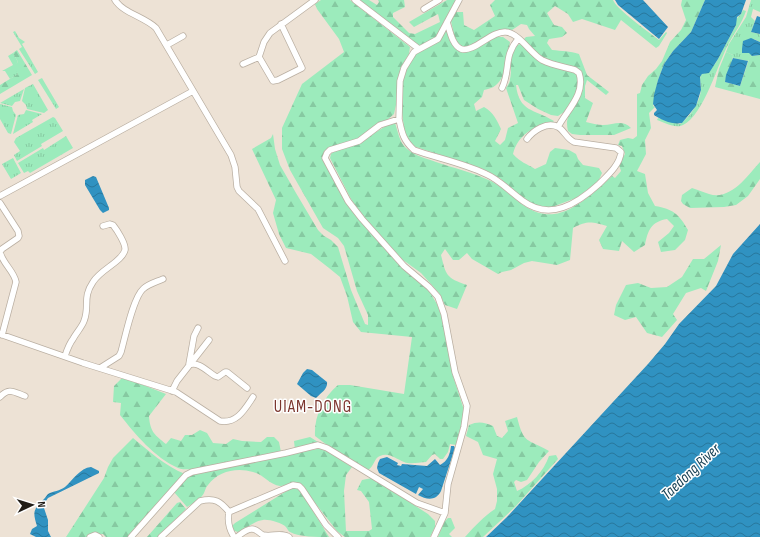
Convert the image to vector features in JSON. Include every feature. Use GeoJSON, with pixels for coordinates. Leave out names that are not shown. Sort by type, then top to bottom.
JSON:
{"type":"FeatureCollection","features":[{"type":"Feature","properties":{"kind":"street"},"geometry":{"type":"LineString","coordinates":[[115,0],[118,5],[153,26],[167,45],[231,156],[235,167],[239,191],[258,209],[285,262]]}},
{"type":"Feature","properties":{"kind":"street"},"geometry":{"type":"LineString","coordinates":[[243,64],[259,57],[266,38],[270,33],[315,0]]}},
{"type":"Feature","properties":{"kind":"street"},"geometry":{"type":"LineString","coordinates":[[355,0],[420,49]]}},
{"type":"Feature","properties":{"kind":"street"},"geometry":{"type":"LineString","coordinates":[[424,9],[440,0]]}},
{"type":"Feature","properties":{"kind":"street"},"geometry":{"type":"LineString","coordinates":[[459,0],[438,39],[414,52],[404,68],[400,81],[400,119],[402,134],[406,143],[414,150],[477,169],[498,181],[524,202],[535,208],[544,210],[559,209],[573,203],[595,187],[608,175],[621,152],[616,148],[574,142],[569,139],[558,127],[552,126],[540,128],[531,133],[527,140]]}},
{"type":"Feature","properties":{"kind":"street"},"geometry":{"type":"LineString","coordinates":[[447,22],[452,39],[460,48],[468,49],[499,32],[505,31],[509,32],[541,59],[575,70],[578,73],[580,86],[579,93],[558,127]]}},
{"type":"Feature","properties":{"kind":"street"},"geometry":{"type":"LineString","coordinates":[[259,57],[273,81],[302,68],[282,24]]}},
{"type":"Feature","properties":{"kind":"street"},"geometry":{"type":"LineString","coordinates":[[167,45],[184,36]]}},
{"type":"Feature","properties":{"kind":"street"},"geometry":{"type":"LineString","coordinates":[[502,88],[506,78],[508,55],[518,39]]}},
{"type":"Feature","properties":{"kind":"street"},"geometry":{"type":"LineString","coordinates":[[0,196],[193,91]]}},
{"type":"Feature","properties":{"kind":"street"},"geometry":{"type":"LineString","coordinates":[[400,119],[380,125],[359,141],[330,150],[325,158],[348,201],[404,266],[438,296],[444,314],[454,372],[467,406],[464,426],[448,484],[445,513],[434,537]]}},
{"type":"Feature","properties":{"kind":"street"},"geometry":{"type":"LineString","coordinates":[[0,203],[18,231],[19,236],[0,252],[2,260],[15,277],[16,282],[1,334],[172,391],[182,395],[220,421],[225,422],[232,420],[241,414],[253,397]]}},
{"type":"Feature","properties":{"kind":"street"},"geometry":{"type":"LineString","coordinates":[[64,356],[72,339],[85,319],[88,290],[96,277],[122,257],[125,251],[126,246],[113,225],[110,224],[103,226]]}},
{"type":"Feature","properties":{"kind":"street"},"geometry":{"type":"LineString","coordinates":[[100,368],[119,356],[139,293],[146,287],[163,279]]}},
{"type":"Feature","properties":{"kind":"street"},"geometry":{"type":"LineString","coordinates":[[189,365],[194,336],[198,328]]}},
{"type":"Feature","properties":{"kind":"street"},"geometry":{"type":"LineString","coordinates":[[172,391],[177,381],[209,340]]}},
{"type":"Feature","properties":{"kind":"street"},"geometry":{"type":"LineString","coordinates":[[189,365],[193,363],[197,364],[218,377],[227,372],[247,388]]}},
{"type":"Feature","properties":{"kind":"street"},"geometry":{"type":"LineString","coordinates":[[0,397],[4,392],[10,391],[25,396]]}},
{"type":"Feature","properties":{"kind":"street"},"geometry":{"type":"LineString","coordinates":[[131,537],[186,475],[192,472],[318,445],[328,448],[417,503],[445,513]]}},
{"type":"Feature","properties":{"kind":"street"},"geometry":{"type":"LineString","coordinates":[[229,512],[296,485],[302,489],[326,524],[338,537]]}},
{"type":"Feature","properties":{"kind":"street"},"geometry":{"type":"LineString","coordinates":[[161,537],[198,502],[203,500],[215,500],[220,502],[229,512],[228,525],[234,537]]}},
{"type":"Feature","properties":{"kind":"street"},"geometry":{"type":"LineString","coordinates":[[237,537],[243,532],[252,529],[255,529],[263,535],[285,535],[289,537]]}},
{"type":"Feature","properties":{"kind":"street"},"geometry":{"type":"LineString","coordinates":[[90,537],[95,535],[99,537]]}},
{"type":"Feature","properties":{"kind":"green space"},"geometry":{"type":"Polygon","coordinates":[[[321,0],[350,0],[410,47],[409,54],[401,67],[398,79],[394,114],[386,121],[357,139],[324,151],[323,157],[346,203],[429,291],[437,304],[443,320],[453,376],[464,410],[456,445],[450,444],[448,452],[443,459],[440,459],[435,454],[432,455],[426,462],[409,463],[389,455],[383,455],[378,457],[372,467],[368,470],[331,448],[315,436],[316,421],[320,408],[338,385],[350,385],[404,394],[412,337],[361,332],[353,322],[347,296],[340,277],[311,254],[286,248],[279,234],[273,213],[276,200],[252,149],[271,138],[273,134],[275,149],[280,165],[296,193],[318,230],[338,247],[351,290],[365,324],[368,325],[368,315],[357,291],[344,246],[338,238],[323,228],[290,170],[282,149],[282,128],[302,84],[344,52],[339,39],[317,9],[315,4],[321,0]]]}},
{"type":"Feature","properties":{"kind":"green space"},"geometry":{"type":"Polygon","coordinates":[[[357,0],[369,0],[377,5],[379,2],[378,0],[404,0],[405,7],[393,13],[393,17],[409,33],[415,34],[440,22],[438,14],[414,27],[409,22],[447,0],[457,0],[437,38],[420,47],[357,0]]]}},
{"type":"Feature","properties":{"kind":"green space"},"geometry":{"type":"Polygon","coordinates":[[[495,0],[613,0],[626,15],[659,40],[666,32],[667,33],[659,46],[656,48],[621,20],[615,30],[582,19],[573,22],[568,14],[555,6],[547,13],[554,25],[562,27],[567,33],[562,37],[549,39],[547,43],[552,50],[579,54],[587,75],[609,92],[606,95],[587,80],[585,86],[585,98],[593,103],[586,122],[603,125],[621,123],[628,125],[631,128],[614,135],[580,135],[572,134],[568,131],[567,124],[569,114],[578,100],[582,90],[579,71],[542,58],[523,40],[526,37],[535,36],[527,25],[521,24],[512,30],[508,30],[468,47],[463,48],[456,44],[451,21],[455,12],[463,12],[464,25],[474,30],[495,16],[490,5],[495,0]]]}},
{"type":"Feature","properties":{"kind":"green space"},"geometry":{"type":"Polygon","coordinates":[[[682,0],[705,0],[691,32],[673,51],[664,64],[658,80],[653,106],[655,107],[649,113],[651,128],[645,140],[646,154],[637,171],[645,174],[648,193],[655,206],[675,213],[682,220],[688,230],[685,240],[675,250],[661,252],[658,242],[669,233],[674,226],[667,219],[657,222],[651,228],[647,235],[645,245],[634,252],[622,241],[619,251],[603,249],[599,240],[607,226],[586,223],[573,228],[570,260],[557,265],[532,261],[498,274],[472,259],[467,253],[459,260],[453,260],[445,249],[441,255],[448,275],[451,278],[467,285],[457,309],[445,305],[439,293],[421,273],[403,260],[363,217],[351,199],[330,158],[331,154],[334,151],[365,139],[389,124],[395,123],[400,140],[404,146],[409,151],[417,155],[491,181],[520,203],[536,212],[554,214],[569,209],[585,200],[612,176],[615,178],[621,171],[619,165],[625,154],[622,146],[618,145],[620,140],[628,138],[633,139],[637,136],[637,94],[640,93],[642,85],[648,76],[662,61],[670,42],[681,30],[686,20],[681,5],[682,0]]]}},
{"type":"Feature","properties":{"kind":"green space"},"geometry":{"type":"Polygon","coordinates":[[[751,0],[760,0],[760,12],[753,9],[751,17],[755,21],[751,32],[760,34],[760,42],[754,39],[747,40],[749,52],[752,56],[748,61],[733,58],[733,55],[726,52],[729,44],[746,17],[751,0]]]}},
{"type":"Feature","properties":{"kind":"green space"},"geometry":{"type":"Polygon","coordinates":[[[743,10],[746,11],[729,43],[710,88],[698,111],[691,119],[680,126],[673,126],[657,120],[658,118],[680,124],[688,117],[697,103],[701,93],[701,75],[715,64],[736,25],[736,19],[743,10]]]}},
{"type":"Feature","properties":{"kind":"green space"},"geometry":{"type":"Polygon","coordinates":[[[446,30],[459,50],[494,37],[503,37],[510,42],[506,65],[500,81],[495,86],[484,90],[482,97],[474,104],[476,111],[484,107],[490,111],[496,119],[501,129],[495,141],[500,145],[505,140],[508,128],[518,123],[506,88],[509,84],[511,75],[511,54],[516,46],[520,44],[537,59],[574,72],[578,77],[577,93],[564,112],[558,116],[551,115],[538,109],[524,100],[518,85],[516,85],[520,100],[524,105],[554,121],[527,132],[515,147],[513,154],[521,161],[535,169],[546,164],[550,152],[555,148],[569,150],[576,154],[583,165],[599,168],[602,173],[598,182],[576,198],[552,207],[540,207],[529,202],[512,190],[501,179],[483,169],[413,146],[405,135],[401,105],[403,81],[406,69],[416,54],[446,30]]]}},
{"type":"Feature","properties":{"kind":"green space"},"geometry":{"type":"Polygon","coordinates":[[[15,31],[19,38],[25,42],[22,44],[38,72],[35,74],[19,49],[22,47],[13,32],[15,31]]]}},
{"type":"Feature","properties":{"kind":"green space"},"geometry":{"type":"Polygon","coordinates":[[[17,50],[32,75],[0,94],[0,85],[18,74],[14,66],[18,62],[13,53],[17,50]]]}},
{"type":"Feature","properties":{"kind":"green space"},"geometry":{"type":"Polygon","coordinates":[[[726,52],[733,55],[725,82],[740,86],[749,59],[752,56],[760,55],[760,99],[715,87],[719,69],[726,52]]]}},
{"type":"Feature","properties":{"kind":"green space"},"geometry":{"type":"Polygon","coordinates":[[[13,53],[18,62],[16,65],[18,74],[10,79],[5,71],[2,71],[13,65],[8,56],[13,53]]]}},
{"type":"Feature","properties":{"kind":"green space"},"geometry":{"type":"Polygon","coordinates":[[[42,78],[59,107],[56,109],[38,80],[42,78]]]}},
{"type":"Feature","properties":{"kind":"green space"},"geometry":{"type":"Polygon","coordinates":[[[33,84],[48,110],[44,113],[27,109],[26,105],[22,101],[25,88],[33,84]]]}},
{"type":"Feature","properties":{"kind":"green space"},"geometry":{"type":"Polygon","coordinates":[[[24,89],[20,101],[15,102],[12,106],[0,103],[24,89]]]}},
{"type":"Feature","properties":{"kind":"green space"},"geometry":{"type":"Polygon","coordinates":[[[0,104],[12,107],[16,115],[11,134],[8,133],[0,119],[0,104]]]}},
{"type":"Feature","properties":{"kind":"green space"},"geometry":{"type":"Polygon","coordinates":[[[26,110],[42,114],[32,120],[33,122],[13,134],[18,115],[24,114],[26,110]]]}},
{"type":"Feature","properties":{"kind":"green space"},"geometry":{"type":"Polygon","coordinates":[[[53,117],[63,131],[17,161],[14,155],[20,151],[14,142],[16,138],[53,117]]]}},
{"type":"Feature","properties":{"kind":"green space"},"geometry":{"type":"Polygon","coordinates":[[[66,136],[73,148],[30,173],[28,171],[24,173],[18,163],[43,148],[44,150],[66,136]]]}},
{"type":"Feature","properties":{"kind":"green space"},"geometry":{"type":"Polygon","coordinates":[[[13,158],[21,173],[11,179],[2,164],[13,158]]]}},
{"type":"Feature","properties":{"kind":"green space"},"geometry":{"type":"Polygon","coordinates":[[[760,162],[760,179],[748,196],[736,205],[724,207],[690,208],[681,201],[682,195],[692,188],[709,194],[725,194],[738,186],[760,162]]]}},
{"type":"Feature","properties":{"kind":"green space"},"geometry":{"type":"Polygon","coordinates":[[[721,245],[718,261],[706,291],[701,288],[686,293],[673,314],[677,320],[662,337],[647,333],[636,317],[625,320],[614,315],[616,305],[626,285],[638,283],[651,288],[667,287],[682,277],[693,259],[704,259],[721,245]]]}},
{"type":"Feature","properties":{"kind":"green space"},"geometry":{"type":"Polygon","coordinates":[[[123,377],[166,394],[149,416],[152,430],[166,444],[171,438],[181,441],[185,435],[192,435],[200,430],[207,433],[213,443],[226,444],[233,439],[261,442],[267,437],[274,437],[279,442],[281,452],[193,470],[178,468],[153,452],[120,415],[121,403],[113,402],[114,386],[123,377]]]}},
{"type":"Feature","properties":{"kind":"green space"},"geometry":{"type":"Polygon","coordinates":[[[517,417],[524,437],[549,451],[539,462],[527,480],[521,482],[516,480],[514,482],[517,491],[536,477],[544,467],[549,456],[556,455],[558,459],[515,507],[483,537],[465,537],[483,518],[495,509],[497,501],[497,489],[493,474],[497,459],[483,455],[478,442],[466,436],[469,425],[484,423],[493,426],[497,436],[502,438],[508,431],[505,421],[517,417]]]}},
{"type":"Feature","properties":{"kind":"green space"},"geometry":{"type":"Polygon","coordinates":[[[310,437],[318,442],[317,444],[295,450],[294,441],[310,437]]]}},
{"type":"Feature","properties":{"kind":"green space"},"geometry":{"type":"Polygon","coordinates":[[[133,438],[164,463],[185,474],[128,537],[106,537],[103,534],[96,534],[86,537],[66,537],[104,478],[113,458],[133,438]]]}},
{"type":"Feature","properties":{"kind":"green space"},"geometry":{"type":"Polygon","coordinates":[[[322,448],[352,467],[346,475],[344,491],[346,531],[369,531],[372,529],[369,502],[361,491],[357,490],[362,480],[372,478],[428,514],[435,521],[435,527],[430,537],[345,537],[337,531],[301,485],[294,483],[283,486],[276,485],[257,473],[247,471],[228,471],[217,476],[207,486],[201,497],[187,507],[174,492],[192,473],[322,448]]]}},
{"type":"Feature","properties":{"kind":"green space"},"geometry":{"type":"Polygon","coordinates":[[[293,487],[300,490],[329,537],[294,534],[281,524],[265,520],[256,522],[238,532],[232,530],[231,527],[235,523],[293,487]]]}},
{"type":"Feature","properties":{"kind":"green space"},"geometry":{"type":"Polygon","coordinates":[[[180,502],[186,509],[158,537],[147,537],[177,503],[180,502]]]}},
{"type":"Feature","properties":{"kind":"green space"},"geometry":{"type":"Polygon","coordinates":[[[448,518],[451,518],[455,528],[449,534],[452,537],[438,537],[444,522],[448,518]]]}},
{"type":"Feature","properties":{"kind":"water"},"geometry":{"type":"Polygon","coordinates":[[[615,0],[643,0],[668,27],[659,39],[618,5],[615,0]]]}},
{"type":"Feature","properties":{"kind":"water"},"geometry":{"type":"Polygon","coordinates":[[[705,0],[746,0],[741,14],[737,17],[736,25],[718,59],[709,73],[702,74],[700,77],[701,90],[696,106],[682,123],[667,122],[654,115],[657,110],[653,104],[658,80],[664,64],[673,51],[691,32],[705,0]]]}},
{"type":"Feature","properties":{"kind":"water"},"geometry":{"type":"Polygon","coordinates":[[[757,16],[760,17],[760,34],[751,32],[757,16]]]}},
{"type":"Feature","properties":{"kind":"water"},"geometry":{"type":"Polygon","coordinates":[[[751,38],[760,42],[760,55],[752,56],[749,53],[742,53],[743,41],[751,38]]]}},
{"type":"Feature","properties":{"kind":"water"},"geometry":{"type":"Polygon","coordinates":[[[733,58],[748,61],[740,86],[725,82],[726,75],[733,58]]]}},
{"type":"Feature","properties":{"kind":"water"},"geometry":{"type":"Polygon","coordinates":[[[93,176],[96,177],[109,208],[109,210],[103,213],[85,185],[85,180],[93,176]]]}},
{"type":"Feature","properties":{"kind":"water","name":"Taedong River"},"geometry":{"type":"Polygon","coordinates":[[[760,224],[760,537],[486,537],[507,517],[648,364],[679,324],[716,286],[733,254],[760,224]]]}},
{"type":"Feature","properties":{"kind":"water"},"geometry":{"type":"Polygon","coordinates":[[[307,369],[312,370],[327,382],[325,389],[316,398],[311,396],[297,384],[307,369]]]}},
{"type":"Feature","properties":{"kind":"water"},"geometry":{"type":"Polygon","coordinates":[[[451,446],[454,446],[455,448],[441,491],[437,497],[431,499],[418,495],[423,489],[419,487],[416,494],[379,473],[377,468],[380,459],[387,457],[398,463],[397,465],[401,466],[402,464],[427,466],[435,459],[440,465],[448,457],[451,446]]]}},
{"type":"Feature","properties":{"kind":"water"},"geometry":{"type":"Polygon","coordinates":[[[91,467],[99,471],[99,473],[48,498],[43,505],[48,520],[48,531],[51,537],[36,537],[30,534],[32,529],[37,526],[34,513],[48,494],[63,488],[80,472],[91,467]]]}},
{"type":"Feature","properties":{"kind":"district","name":"UIAM-DONG"},"geometry":{"type":"Point","coordinates":[313,407]}}]}
